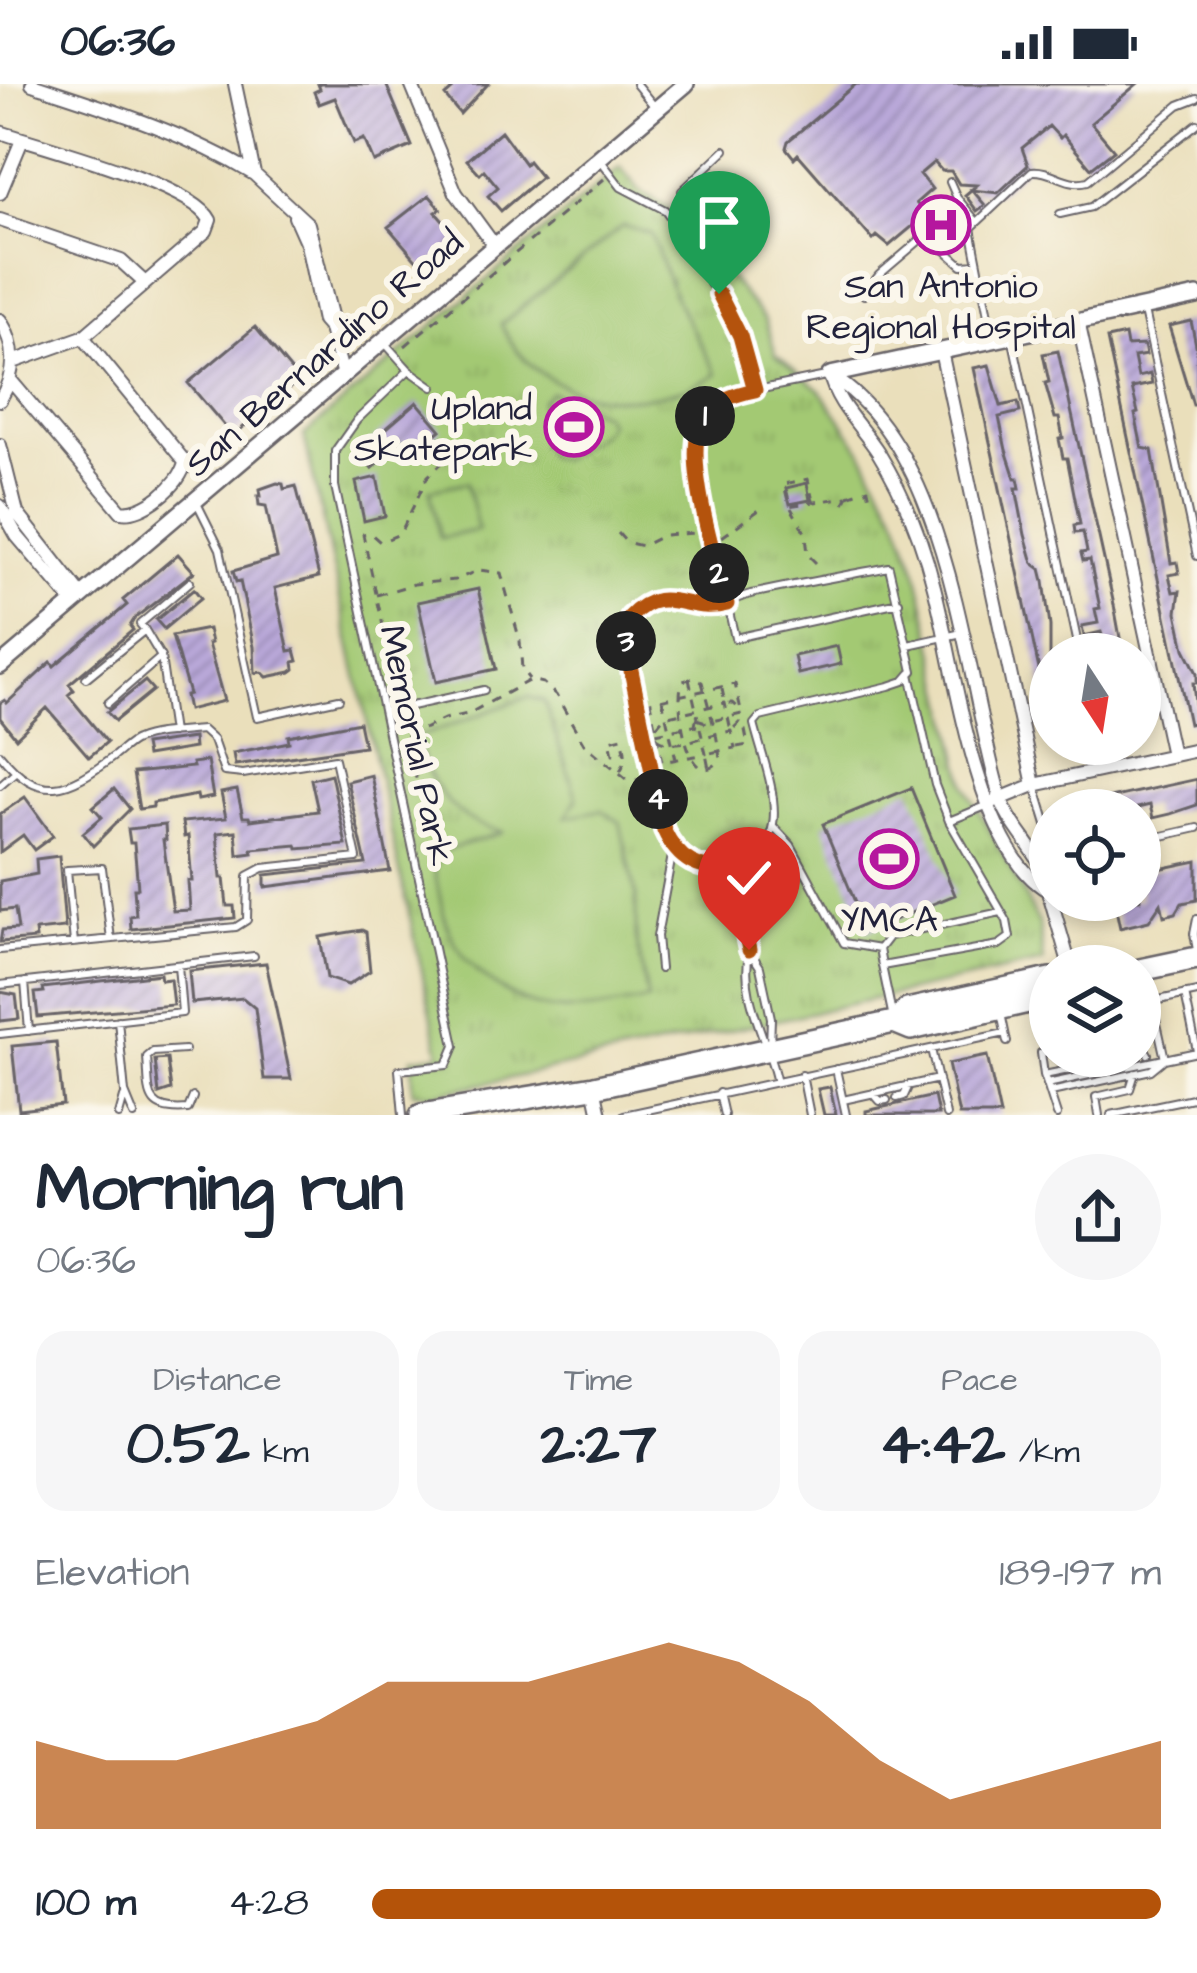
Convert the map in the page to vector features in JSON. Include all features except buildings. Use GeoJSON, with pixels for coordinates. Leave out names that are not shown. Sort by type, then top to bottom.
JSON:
{"type":"FeatureCollection","features":[{"type":"Feature","properties":{"kind":"main road"},"geometry":{"type":"LineString","coordinates":[[1161,964],[1197,954]]}},
{"type":"Feature","properties":{"kind":"main road"},"geometry":{"type":"LineString","coordinates":[[421,1115],[594,1087],[770,1049],[894,1022],[907,1010],[1029,984]]}},
{"type":"Feature","properties":{"kind":"main road"},"geometry":{"type":"LineString","coordinates":[[894,1022],[911,1029],[1029,1002]]}},
{"type":"Feature","properties":{"kind":"street"},"geometry":{"type":"LineString","coordinates":[[235,84],[254,174]]}},
{"type":"Feature","properties":{"kind":"street"},"geometry":{"type":"LineString","coordinates":[[410,84],[456,193],[494,245]]}},
{"type":"Feature","properties":{"kind":"street","name":"San Bernardino Road"},"geometry":{"type":"LineString","coordinates":[[0,665],[686,84]]}},
{"type":"Feature","properties":{"kind":"street"},"geometry":{"type":"LineString","coordinates":[[40,85],[182,135],[254,174],[302,214],[312,231],[332,319],[329,329],[344,375]]}},
{"type":"Feature","properties":{"kind":"street"},"geometry":{"type":"LineString","coordinates":[[0,132],[163,186],[194,203],[210,220],[206,231],[83,338],[13,362]]}},
{"type":"Feature","properties":{"kind":"street"},"geometry":{"type":"LineString","coordinates":[[0,193],[22,140]]}},
{"type":"Feature","properties":{"kind":"street"},"geometry":{"type":"LineString","coordinates":[[0,220],[121,261],[145,283]]}},
{"type":"Feature","properties":{"kind":"street"},"geometry":{"type":"LineString","coordinates":[[830,375],[1197,296]]}},
{"type":"Feature","properties":{"kind":"street"},"geometry":{"type":"LineString","coordinates":[[0,320],[13,362],[11,381],[0,400]]}},
{"type":"Feature","properties":{"kind":"street"},"geometry":{"type":"LineString","coordinates":[[1078,322],[1172,755]]}},
{"type":"Feature","properties":{"kind":"street"},"geometry":{"type":"LineString","coordinates":[[11,381],[121,511],[140,511],[180,476],[185,462],[83,338]]}},
{"type":"Feature","properties":{"kind":"street"},"geometry":{"type":"LineString","coordinates":[[941,351],[1034,784]]}},
{"type":"Feature","properties":{"kind":"street"},"geometry":{"type":"LineString","coordinates":[[830,375],[850,388],[897,448],[913,478],[940,543],[1000,798],[1029,846]]}},
{"type":"Feature","properties":{"kind":"street"},"geometry":{"type":"LineString","coordinates":[[830,375],[833,388],[878,452],[914,520],[986,806],[1029,876]]}},
{"type":"Feature","properties":{"kind":"street"},"geometry":{"type":"LineString","coordinates":[[0,445],[16,513],[78,599]]}},
{"type":"Feature","properties":{"kind":"street"},"geometry":{"type":"LineString","coordinates":[[0,506],[16,536],[78,599]]}},
{"type":"Feature","properties":{"kind":"street"},"geometry":{"type":"LineString","coordinates":[[986,806],[1034,784],[1197,750]]}},
{"type":"Feature","properties":{"kind":"street"},"geometry":{"type":"LineString","coordinates":[[594,1087],[600,1115]]}},
{"type":"Feature","properties":{"kind":"lane"},"geometry":{"type":"LineString","coordinates":[[636,84],[657,109]]}},
{"type":"Feature","properties":{"kind":"lane"},"geometry":{"type":"LineString","coordinates":[[993,340],[971,235],[976,221],[1032,171],[1073,183],[1088,181],[1179,106],[1197,98]]}},
{"type":"Feature","properties":{"kind":"lane"},"geometry":{"type":"LineString","coordinates":[[1060,214],[1091,207],[1197,124]]}},
{"type":"Feature","properties":{"kind":"lane"},"geometry":{"type":"LineString","coordinates":[[682,191],[725,150]]}},
{"type":"Feature","properties":{"kind":"lane"},"geometry":{"type":"LineString","coordinates":[[599,157],[621,187],[664,210],[680,230],[732,316],[755,390]]}},
{"type":"Feature","properties":{"kind":"lane"},"geometry":{"type":"LineString","coordinates":[[950,182],[976,221]]}},
{"type":"Feature","properties":{"kind":"lane"},"geometry":{"type":"LineString","coordinates":[[864,296],[879,275],[927,234],[962,265],[976,264]]}},
{"type":"Feature","properties":{"kind":"lane"},"geometry":{"type":"LineString","coordinates":[[1143,308],[1197,556]]}},
{"type":"Feature","properties":{"kind":"lane"},"geometry":{"type":"LineString","coordinates":[[1012,336],[1076,633]]}},
{"type":"Feature","properties":{"kind":"lane"},"geometry":{"type":"LineString","coordinates":[[383,341],[409,370],[433,387]]}},
{"type":"Feature","properties":{"kind":"lane","name":"Memorial Park"},"geometry":{"type":"LineString","coordinates":[[403,1115],[399,1070],[447,1065],[455,1046],[334,486],[335,451],[357,420],[409,370]]}},
{"type":"Feature","properties":{"kind":"lane"},"geometry":{"type":"LineString","coordinates":[[830,375],[727,399],[704,417],[698,430],[699,480],[735,638],[899,602]]}},
{"type":"Feature","properties":{"kind":"lane"},"geometry":{"type":"LineString","coordinates":[[196,500],[220,549],[257,717],[339,699]]}},
{"type":"Feature","properties":{"kind":"lane"},"geometry":{"type":"LineString","coordinates":[[889,567],[913,671],[904,681],[889,686],[760,716],[754,724],[777,816],[771,838],[756,856],[732,870],[716,871],[687,862],[673,850],[664,830],[626,646],[630,617],[654,599],[667,598],[700,609],[727,604],[743,596],[889,567]]}},
{"type":"Feature","properties":{"kind":"lane"},"geometry":{"type":"LineString","coordinates":[[172,733],[161,657],[140,624],[190,582]]}},
{"type":"Feature","properties":{"kind":"lane"},"geometry":{"type":"LineString","coordinates":[[86,678],[145,630]]}},
{"type":"Feature","properties":{"kind":"lane"},"geometry":{"type":"LineString","coordinates":[[908,645],[962,633]]}},
{"type":"Feature","properties":{"kind":"lane"},"geometry":{"type":"LineString","coordinates":[[108,703],[161,657]]}},
{"type":"Feature","properties":{"kind":"lane"},"geometry":{"type":"LineString","coordinates":[[882,966],[998,945],[1010,937],[935,785],[910,674]]}},
{"type":"Feature","properties":{"kind":"lane"},"geometry":{"type":"LineString","coordinates":[[384,712],[484,690]]}},
{"type":"Feature","properties":{"kind":"lane"},"geometry":{"type":"LineString","coordinates":[[0,754],[15,772],[46,788],[65,788],[137,739],[172,733],[202,730],[213,740],[224,772],[243,775],[334,759],[357,858],[263,868],[248,876],[247,920],[236,927],[0,950]]}},
{"type":"Feature","properties":{"kind":"lane"},"geometry":{"type":"LineString","coordinates":[[1104,765],[1105,770]]}},
{"type":"Feature","properties":{"kind":"lane"},"geometry":{"type":"LineString","coordinates":[[0,785],[15,772]]}},
{"type":"Feature","properties":{"kind":"lane"},"geometry":{"type":"LineString","coordinates":[[1034,784],[1037,789]]}},
{"type":"Feature","properties":{"kind":"lane"},"geometry":{"type":"LineString","coordinates":[[950,821],[986,806]]}},
{"type":"Feature","properties":{"kind":"lane"},"geometry":{"type":"LineString","coordinates":[[774,827],[791,844],[844,943],[879,949]]}},
{"type":"Feature","properties":{"kind":"lane"},"geometry":{"type":"LineString","coordinates":[[1161,836],[1197,828]]}},
{"type":"Feature","properties":{"kind":"lane"},"geometry":{"type":"LineString","coordinates":[[660,969],[659,919],[673,850]]}},
{"type":"Feature","properties":{"kind":"lane"},"geometry":{"type":"LineString","coordinates":[[74,943],[67,870],[102,868],[110,940]]}},
{"type":"Feature","properties":{"kind":"lane"},"geometry":{"type":"LineString","coordinates":[[732,870],[749,950],[746,971],[755,1021],[770,1049]]}},
{"type":"Feature","properties":{"kind":"lane"},"geometry":{"type":"LineString","coordinates":[[894,1022],[879,949],[889,936],[1000,912]]}},
{"type":"Feature","properties":{"kind":"lane"},"geometry":{"type":"LineString","coordinates":[[1197,919],[1197,954]]}},
{"type":"Feature","properties":{"kind":"lane"},"geometry":{"type":"LineString","coordinates":[[749,950],[760,967],[777,1081]]}},
{"type":"Feature","properties":{"kind":"lane"},"geometry":{"type":"LineString","coordinates":[[0,985],[254,956]]}},
{"type":"Feature","properties":{"kind":"lane"},"geometry":{"type":"LineString","coordinates":[[0,1034],[182,1012],[178,965]]}},
{"type":"Feature","properties":{"kind":"lane"},"geometry":{"type":"LineString","coordinates":[[25,982],[29,1031]]}},
{"type":"Feature","properties":{"kind":"lane"},"geometry":{"type":"LineString","coordinates":[[1161,999],[1197,992]]}},
{"type":"Feature","properties":{"kind":"lane"},"geometry":{"type":"LineString","coordinates":[[1047,1084],[1197,1052],[1185,994]]}},
{"type":"Feature","properties":{"kind":"lane"},"geometry":{"type":"LineString","coordinates":[[624,1115],[932,1049],[1006,1038],[1000,1009]]}},
{"type":"Feature","properties":{"kind":"lane"},"geometry":{"type":"LineString","coordinates":[[118,1020],[125,1093],[134,1115]]}},
{"type":"Feature","properties":{"kind":"lane"},"geometry":{"type":"LineString","coordinates":[[1161,1041],[1165,1059]]}},
{"type":"Feature","properties":{"kind":"lane"},"geometry":{"type":"LineString","coordinates":[[932,1049],[946,1115]]}},
{"type":"Feature","properties":{"kind":"lane"},"geometry":{"type":"LineString","coordinates":[[184,1050],[153,1052],[147,1057],[150,1100],[155,1106],[188,1109],[193,1097]]}},
{"type":"Feature","properties":{"kind":"lane"},"geometry":{"type":"LineString","coordinates":[[1161,1058],[1165,1059]]}},
{"type":"Feature","properties":{"kind":"lane"},"geometry":{"type":"LineString","coordinates":[[1161,1062],[1165,1059]]}},
{"type":"Feature","properties":{"kind":"lane"},"geometry":{"type":"LineString","coordinates":[[836,1069],[846,1115]]}},
{"type":"Feature","properties":{"kind":"lane"},"geometry":{"type":"LineString","coordinates":[[802,1076],[810,1115]]}},
{"type":"Feature","properties":{"kind":"lane"},"geometry":{"type":"LineString","coordinates":[[1046,1077],[1056,1111]]}},
{"type":"Feature","properties":{"kind":"lane"},"geometry":{"type":"LineString","coordinates":[[1047,1084],[1070,1077]]}},
{"type":"Feature","properties":{"kind":"lane"},"geometry":{"type":"LineString","coordinates":[[1047,1084],[1103,1077]]}},
{"type":"Feature","properties":{"kind":"lane"},"geometry":{"type":"LineString","coordinates":[[1099,1115],[1096,1097],[1130,1089],[1134,1077]]}},
{"type":"Feature","properties":{"kind":"lane"},"geometry":{"type":"LineString","coordinates":[[843,1100],[938,1078]]}},
{"type":"Feature","properties":{"kind":"lane"},"geometry":{"type":"LineString","coordinates":[[873,1093],[880,1101],[892,1099],[904,1096],[909,1085]]}},
{"type":"Feature","properties":{"kind":"lane"},"geometry":{"type":"LineString","coordinates":[[119,1115],[125,1093]]}},
{"type":"Feature","properties":{"kind":"lane"},"geometry":{"type":"LineString","coordinates":[[719,1094],[724,1115]]}},
{"type":"Feature","properties":{"kind":"lane"},"geometry":{"type":"LineString","coordinates":[[1112,1115],[1197,1097]]}},
{"type":"Feature","properties":{"kind":"lane"},"geometry":{"type":"LineString","coordinates":[[674,1103],[676,1115]]}},
{"type":"Feature","properties":{"kind":"path"},"geometry":{"type":"LineString","coordinates":[[405,346],[605,178]]}},
{"type":"Feature","properties":{"kind":"path"},"geometry":{"type":"LineString","coordinates":[[399,701],[363,534],[370,533],[380,542],[400,534],[428,476],[462,444]]}},
{"type":"Feature","properties":{"kind":"path"},"geometry":{"type":"LineString","coordinates":[[813,501],[808,479],[783,484],[788,506],[806,533],[808,555],[816,563]]}},
{"type":"Feature","properties":{"kind":"path"},"geometry":{"type":"LineString","coordinates":[[788,506],[868,489],[871,502]]}},
{"type":"Feature","properties":{"kind":"path"},"geometry":{"type":"LineString","coordinates":[[855,492],[857,501]]}},
{"type":"Feature","properties":{"kind":"path"},"geometry":{"type":"LineString","coordinates":[[842,508],[847,496]]}},
{"type":"Feature","properties":{"kind":"path"},"geometry":{"type":"LineString","coordinates":[[722,537],[759,510]]}},
{"type":"Feature","properties":{"kind":"path"},"geometry":{"type":"LineString","coordinates":[[618,533],[626,542],[641,546],[664,535],[694,532]]}},
{"type":"Feature","properties":{"kind":"path"},"geometry":{"type":"LineString","coordinates":[[376,596],[479,570],[502,573],[520,641],[522,670],[556,695],[584,744],[619,772],[638,780],[644,812]]}},
{"type":"Feature","properties":{"kind":"path"},"geometry":{"type":"LineString","coordinates":[[689,679],[709,769]]}},
{"type":"Feature","properties":{"kind":"path"},"geometry":{"type":"LineString","coordinates":[[689,679],[702,682],[710,706],[719,751],[718,764],[709,769],[699,768],[692,757],[678,696],[680,685],[689,679]]}},
{"type":"Feature","properties":{"kind":"path"},"geometry":{"type":"LineString","coordinates":[[407,737],[444,719],[468,714],[530,680]]}},
{"type":"Feature","properties":{"kind":"path"},"geometry":{"type":"LineString","coordinates":[[735,684],[748,745],[662,762],[650,702],[706,690],[735,684]]}},
{"type":"Feature","properties":{"kind":"path"},"geometry":{"type":"LineString","coordinates":[[722,687],[735,748]]}},
{"type":"Feature","properties":{"kind":"path"},"geometry":{"type":"LineString","coordinates":[[662,700],[676,760]]}},
{"type":"Feature","properties":{"kind":"path"},"geometry":{"type":"LineString","coordinates":[[656,733],[666,716],[710,706],[733,703],[742,715]]}},
{"type":"Feature","properties":{"kind":"path"},"geometry":{"type":"LineString","coordinates":[[403,715],[430,839]]}},
{"type":"Feature","properties":{"kind":"path"},"geometry":{"type":"LineString","coordinates":[[656,733],[742,715]]}},
{"type":"Feature","properties":{"kind":"path"},"geometry":{"type":"LineString","coordinates":[[656,733],[672,744],[731,731],[742,715]]}},
{"type":"Feature","properties":{"kind":"path"},"geometry":{"type":"LineString","coordinates":[[619,772],[625,751]]}},
{"type":"Feature","properties":{"kind":"green space"},"geometry":{"type":"Polygon","coordinates":[[[620,167],[641,192],[673,210],[765,320],[776,355],[821,391],[861,450],[898,518],[917,571],[966,786],[1029,904],[1029,921],[1039,923],[1041,945],[1029,945],[1029,965],[434,1094],[413,1092],[412,1058],[440,1054],[304,435],[620,167]]]}},
{"type":"Feature","properties":{"kind":"green space"},"geometry":{"type":"Polygon","coordinates":[[[623,226],[651,234],[676,300],[717,374],[658,395],[596,396],[567,388],[518,352],[501,324],[623,226]]]}},
{"type":"Feature","properties":{"kind":"green space","name":"Upland Skatepark"},"geometry":{"type":"Polygon","coordinates":[[[551,392],[604,414],[608,422],[603,431],[561,460],[547,456],[541,445],[541,401],[551,392]]]}},
{"type":"Feature","properties":{"kind":"green space"},"geometry":{"type":"Polygon","coordinates":[[[467,482],[478,530],[440,538],[430,490],[467,482]]]}},
{"type":"Feature","properties":{"kind":"green space"},"geometry":{"type":"Polygon","coordinates":[[[528,697],[544,701],[577,798],[566,817],[601,810],[620,822],[636,895],[636,937],[648,1000],[574,1010],[529,1003],[481,975],[447,925],[434,868],[444,851],[504,832],[470,820],[446,800],[428,772],[416,738],[528,697]]]}},
{"type":"Feature","properties":{"kind":"place","name":"San Antonio Regional Hospital"},"geometry":{"type":"Point","coordinates":[941,225]}},
{"type":"Feature","properties":{"kind":"place","name":"Upland Skatepark"},"geometry":{"type":"Point","coordinates":[574,427]}},
{"type":"Feature","properties":{"kind":"place","name":"YMCA"},"geometry":{"type":"Point","coordinates":[889,859]}},
{"type":"Feature","properties":{"kind":"route"},"geometry":{"type":"LineString","coordinates":[[719,294],[740,336],[755,390],[736,394],[712,409],[698,430],[699,480],[727,604],[700,609],[667,598],[654,599],[630,617],[626,646],[664,830],[673,850],[687,862],[716,871],[732,870],[749,950]]}}]}
